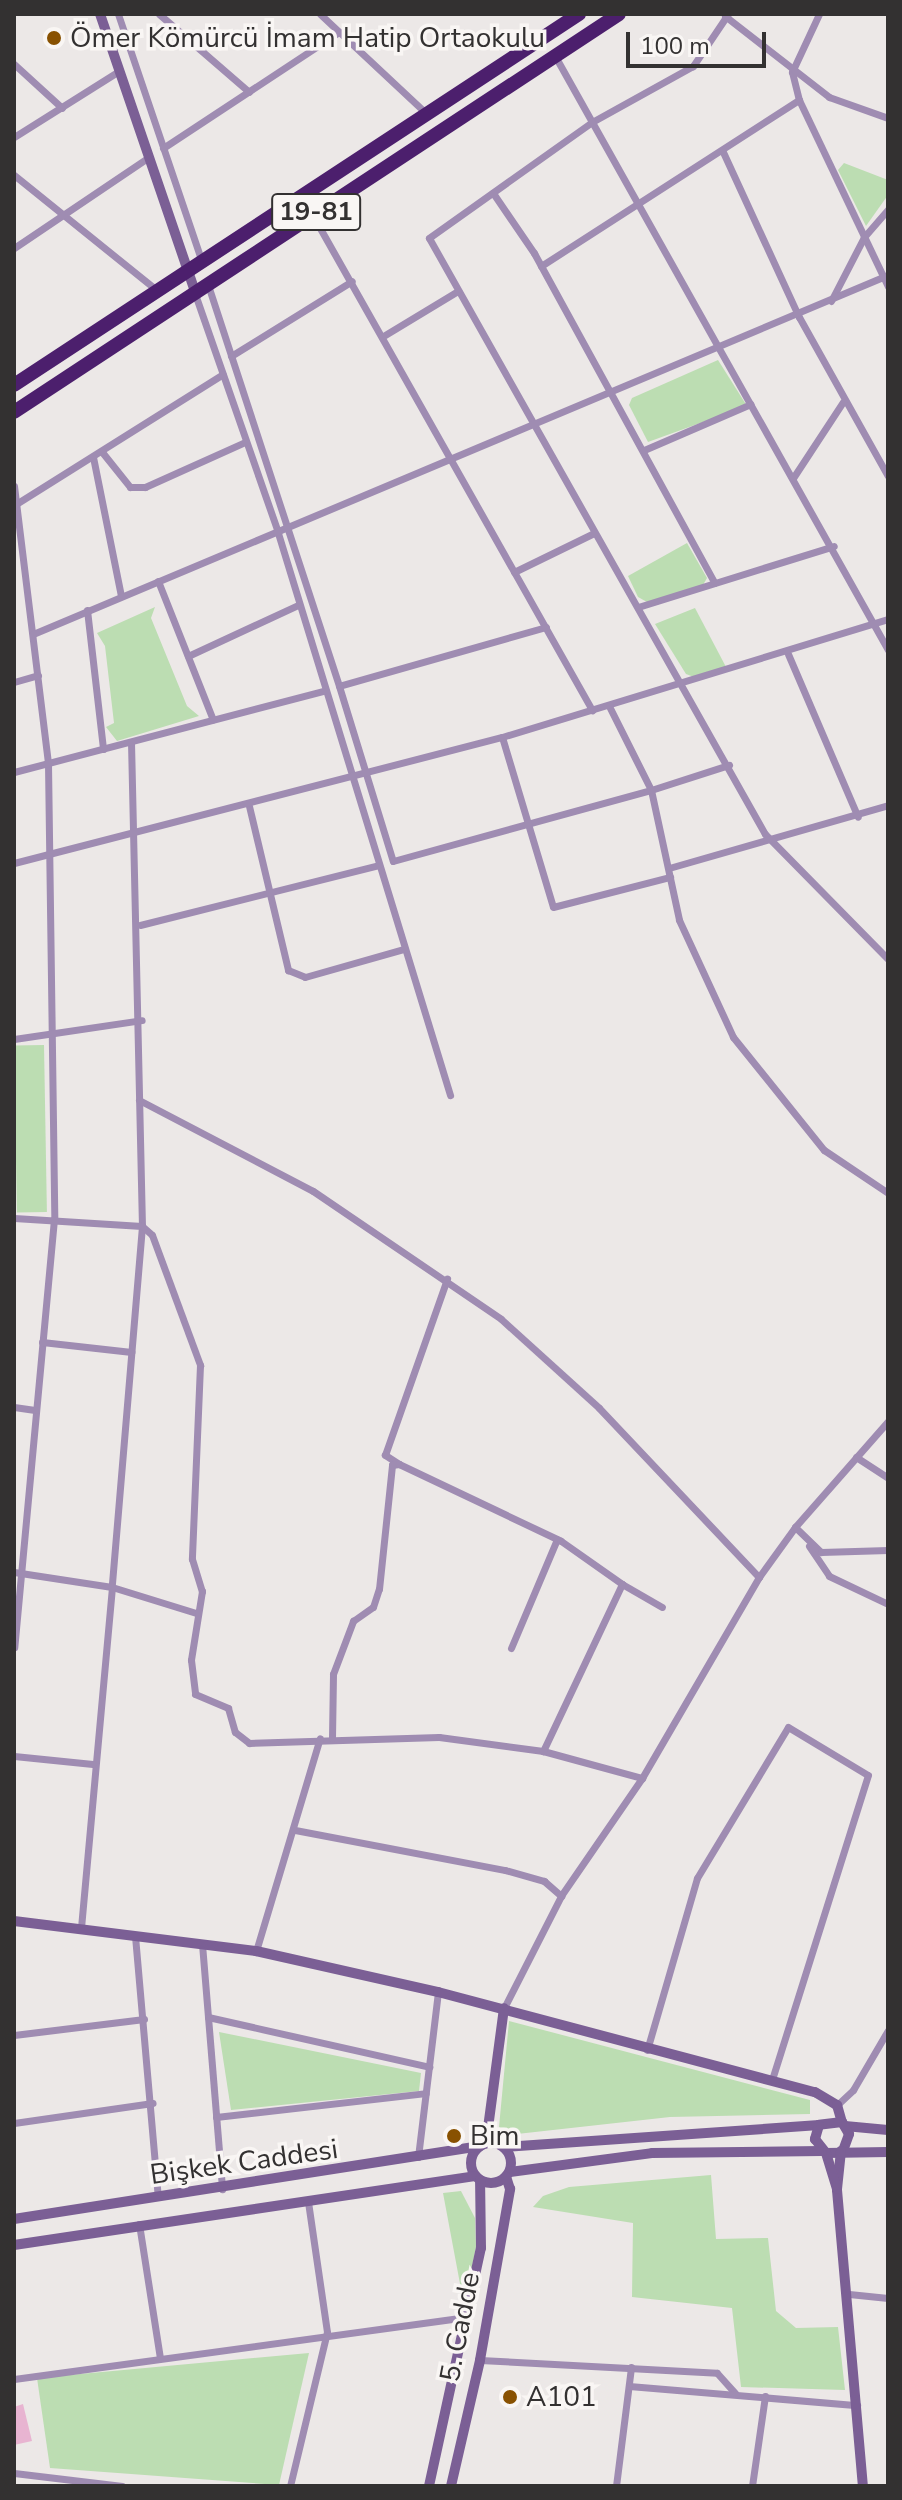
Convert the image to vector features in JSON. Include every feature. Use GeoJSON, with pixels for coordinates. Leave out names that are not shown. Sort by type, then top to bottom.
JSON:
{"type":"FeatureCollection","features":[{"type":"Feature","properties":{"kind":"highway","name":"19-81"},"geometry":{"type":"LineString","coordinates":[[14,385],[579,14]]}},
{"type":"Feature","properties":{"kind":"highway","name":"19-81"},"geometry":{"type":"LineString","coordinates":[[14,412],[619,14]]}},
{"type":"Feature","properties":{"kind":"street"},"geometry":{"type":"LineString","coordinates":[[100,14],[188,272],[201,288],[231,356],[393,861],[527,828],[729,765]]}},
{"type":"Feature","properties":{"kind":"street"},"geometry":{"type":"LineString","coordinates":[[118,14],[202,263]]}},
{"type":"Feature","properties":{"kind":"street"},"geometry":{"type":"LineString","coordinates":[[159,14],[249,92]]}},
{"type":"Feature","properties":{"kind":"street"},"geometry":{"type":"LineString","coordinates":[[320,14],[429,115]]}},
{"type":"Feature","properties":{"kind":"street"},"geometry":{"type":"LineString","coordinates":[[819,14],[792,72],[799,100],[888,287]]}},
{"type":"Feature","properties":{"kind":"street"},"geometry":{"type":"LineString","coordinates":[[888,118],[829,97],[792,72],[726,15],[693,66],[592,122],[429,238],[594,533],[686,684],[770,841],[888,959]]}},
{"type":"Feature","properties":{"kind":"street"},"geometry":{"type":"LineString","coordinates":[[163,148],[339,32]]}},
{"type":"Feature","properties":{"kind":"street"},"geometry":{"type":"LineString","coordinates":[[555,56],[834,546],[888,650]]}},
{"type":"Feature","properties":{"kind":"street"},"geometry":{"type":"LineString","coordinates":[[14,64],[62,108]]}},
{"type":"Feature","properties":{"kind":"street"},"geometry":{"type":"LineString","coordinates":[[14,137],[119,71]]}},
{"type":"Feature","properties":{"kind":"street"},"geometry":{"type":"LineString","coordinates":[[541,266],[636,201],[723,152],[799,100]]}},
{"type":"Feature","properties":{"kind":"street"},"geometry":{"type":"LineString","coordinates":[[723,152],[799,317],[843,402],[888,476]]}},
{"type":"Feature","properties":{"kind":"street"},"geometry":{"type":"LineString","coordinates":[[14,248],[149,157]]}},
{"type":"Feature","properties":{"kind":"street"},"geometry":{"type":"LineString","coordinates":[[14,175],[159,292]]}},
{"type":"Feature","properties":{"kind":"street"},"geometry":{"type":"LineString","coordinates":[[493,193],[541,266],[715,583]]}},
{"type":"Feature","properties":{"kind":"street"},"geometry":{"type":"LineString","coordinates":[[831,301],[864,237],[888,209]]}},
{"type":"Feature","properties":{"kind":"street"},"geometry":{"type":"LineString","coordinates":[[312,214],[385,335],[592,710]]}},
{"type":"Feature","properties":{"kind":"street"},"geometry":{"type":"LineString","coordinates":[[33,634],[288,529],[530,420],[799,317],[885,276]]}},
{"type":"Feature","properties":{"kind":"street"},"geometry":{"type":"LineString","coordinates":[[231,356],[352,281]]}},
{"type":"Feature","properties":{"kind":"street"},"geometry":{"type":"LineString","coordinates":[[201,288],[223,374],[278,533],[323,691],[450,1095]]}},
{"type":"Feature","properties":{"kind":"street"},"geometry":{"type":"LineString","coordinates":[[385,335],[458,291]]}},
{"type":"Feature","properties":{"kind":"street"},"geometry":{"type":"LineString","coordinates":[[16,504],[223,374]]}},
{"type":"Feature","properties":{"kind":"street"},"geometry":{"type":"LineString","coordinates":[[793,478],[843,402]]}},
{"type":"Feature","properties":{"kind":"street"},"geometry":{"type":"LineString","coordinates":[[644,450],[751,404]]}},
{"type":"Feature","properties":{"kind":"street"},"geometry":{"type":"LineString","coordinates":[[102,452],[130,487],[145,487],[245,442]]}},
{"type":"Feature","properties":{"kind":"street"},"geometry":{"type":"LineString","coordinates":[[93,457],[121,596]]}},
{"type":"Feature","properties":{"kind":"street"},"geometry":{"type":"LineString","coordinates":[[14,486],[48,764],[54,1219],[18,1572],[14,1647]]}},
{"type":"Feature","properties":{"kind":"street"},"geometry":{"type":"LineString","coordinates":[[514,572],[594,533]]}},
{"type":"Feature","properties":{"kind":"street"},"geometry":{"type":"LineString","coordinates":[[638,607],[834,546]]}},
{"type":"Feature","properties":{"kind":"street"},"geometry":{"type":"LineString","coordinates":[[158,581],[213,720]]}},
{"type":"Feature","properties":{"kind":"street"},"geometry":{"type":"LineString","coordinates":[[188,656],[298,605]]}},
{"type":"Feature","properties":{"kind":"street"},"geometry":{"type":"LineString","coordinates":[[87,610],[103,749]]}},
{"type":"Feature","properties":{"kind":"street"},"geometry":{"type":"LineString","coordinates":[[14,863],[249,806],[502,737],[788,654],[888,619]]}},
{"type":"Feature","properties":{"kind":"street"},"geometry":{"type":"LineString","coordinates":[[339,686],[546,627]]}},
{"type":"Feature","properties":{"kind":"street"},"geometry":{"type":"LineString","coordinates":[[788,654],[858,817]]}},
{"type":"Feature","properties":{"kind":"street"},"geometry":{"type":"LineString","coordinates":[[14,682],[38,675]]}},
{"type":"Feature","properties":{"kind":"street"},"geometry":{"type":"LineString","coordinates":[[14,772],[323,691]]}},
{"type":"Feature","properties":{"kind":"street"},"geometry":{"type":"LineString","coordinates":[[609,706],[651,790],[669,872],[695,960],[751,1066],[839,1165],[888,1193]]}},
{"type":"Feature","properties":{"kind":"street"},"geometry":{"type":"LineString","coordinates":[[502,737],[553,907],[858,817],[888,805]]}},
{"type":"Feature","properties":{"kind":"street"},"geometry":{"type":"LineString","coordinates":[[81,1929],[142,1226],[138,833],[131,742]]}},
{"type":"Feature","properties":{"kind":"street"},"geometry":{"type":"LineString","coordinates":[[249,806],[288,970],[305,977],[404,949]]}},
{"type":"Feature","properties":{"kind":"street"},"geometry":{"type":"LineString","coordinates":[[140,925],[378,865]]}},
{"type":"Feature","properties":{"kind":"street"},"geometry":{"type":"LineString","coordinates":[[14,1039],[50,1037],[142,1020]]}},
{"type":"Feature","properties":{"kind":"street"},"geometry":{"type":"LineString","coordinates":[[139,1100],[260,1160],[447,1279],[599,1408],[759,1577]]}},
{"type":"Feature","properties":{"kind":"street"},"geometry":{"type":"LineString","coordinates":[[14,1218],[142,1226],[152,1235],[200,1365],[192,1559],[202,1591],[196,1613],[195,1694],[228,1708],[235,1732],[249,1743],[320,1738],[439,1737],[543,1751],[642,1778]]}},
{"type":"Feature","properties":{"kind":"street"},"geometry":{"type":"LineString","coordinates":[[447,1279],[385,1455],[557,1539],[622,1584],[662,1607]]}},
{"type":"Feature","properties":{"kind":"street"},"geometry":{"type":"LineString","coordinates":[[42,1342],[131,1352]]}},
{"type":"Feature","properties":{"kind":"street"},"geometry":{"type":"LineString","coordinates":[[14,1407],[35,1410]]}},
{"type":"Feature","properties":{"kind":"street"},"geometry":{"type":"LineString","coordinates":[[504,2008],[561,1896],[642,1778],[759,1577],[795,1527],[888,1421]]}},
{"type":"Feature","properties":{"kind":"street"},"geometry":{"type":"LineString","coordinates":[[856,1457],[888,1478]]}},
{"type":"Feature","properties":{"kind":"street"},"geometry":{"type":"LineString","coordinates":[[332,1738],[333,1674],[353,1621],[373,1607],[379,1589],[392,1465],[399,1464]]}},
{"type":"Feature","properties":{"kind":"street"},"geometry":{"type":"LineString","coordinates":[[795,1527],[829,1576],[888,1604]]}},
{"type":"Feature","properties":{"kind":"street"},"geometry":{"type":"LineString","coordinates":[[511,1648],[557,1539]]}},
{"type":"Feature","properties":{"kind":"street"},"geometry":{"type":"LineString","coordinates":[[809,1546],[844,1555],[888,1550]]}},
{"type":"Feature","properties":{"kind":"street"},"geometry":{"type":"LineString","coordinates":[[18,1572],[112,1587],[196,1613]]}},
{"type":"Feature","properties":{"kind":"street"},"geometry":{"type":"LineString","coordinates":[[543,1751],[622,1584]]}},
{"type":"Feature","properties":{"kind":"street"},"geometry":{"type":"LineString","coordinates":[[647,2050],[697,1878],[788,1727],[868,1775],[772,2080]]}},
{"type":"Feature","properties":{"kind":"street"},"geometry":{"type":"LineString","coordinates":[[256,1951],[295,1830],[320,1738]]}},
{"type":"Feature","properties":{"kind":"street"},"geometry":{"type":"LineString","coordinates":[[14,1756],[93,1764]]}},
{"type":"Feature","properties":{"kind":"street"},"geometry":{"type":"LineString","coordinates":[[295,1830],[505,1870],[544,1881],[561,1896]]}},
{"type":"Feature","properties":{"kind":"street"},"geometry":{"type":"LineString","coordinates":[[14,1921],[256,1951],[504,2008],[647,2050],[772,2080],[837,2105],[844,2124],[837,2190]]}},
{"type":"Feature","properties":{"kind":"street"},"geometry":{"type":"LineString","coordinates":[[135,1936],[153,2103],[158,2199]]}},
{"type":"Feature","properties":{"kind":"street"},"geometry":{"type":"LineString","coordinates":[[202,1944],[222,2191]]}},
{"type":"Feature","properties":{"kind":"street"},"geometry":{"type":"LineString","coordinates":[[418,2161],[438,1992]]}},
{"type":"Feature","properties":{"kind":"street","name":"5. Cadde"},"geometry":{"type":"LineString","coordinates":[[429,2486],[481,2248],[478,2178],[472,2157],[483,2145],[504,2008]]}},
{"type":"Feature","properties":{"kind":"street"},"geometry":{"type":"LineString","coordinates":[[208,2017],[429,2067]]}},
{"type":"Feature","properties":{"kind":"street"},"geometry":{"type":"LineString","coordinates":[[14,2035],[144,2019]]}},
{"type":"Feature","properties":{"kind":"street"},"geometry":{"type":"LineString","coordinates":[[837,2105],[853,2090],[888,2030]]}},
{"type":"Feature","properties":{"kind":"street"},"geometry":{"type":"LineString","coordinates":[[216,2117],[426,2093]]}},
{"type":"Feature","properties":{"kind":"street"},"geometry":{"type":"LineString","coordinates":[[14,2123],[153,2103]]}},
{"type":"Feature","properties":{"kind":"street"},"geometry":{"type":"LineString","coordinates":[[483,2145],[505,2147],[844,2124],[888,2130]]}},
{"type":"Feature","properties":{"kind":"street"},"geometry":{"type":"LineString","coordinates":[[819,2125],[815,2139],[824,2152],[837,2190],[849,2294],[863,2486]]}},
{"type":"Feature","properties":{"kind":"street","name":"Bişkek Caddesi"},"geometry":{"type":"LineString","coordinates":[[14,2219],[418,2161],[483,2145]]}},
{"type":"Feature","properties":{"kind":"street","name":"5. Cadde"},"geometry":{"type":"LineString","coordinates":[[451,2486],[480,2360],[510,2189],[505,2147]]}},
{"type":"Feature","properties":{"kind":"street","name":"Bişkek Caddesi"},"geometry":{"type":"LineString","coordinates":[[14,2245],[139,2224],[652,2153],[888,2152]]}},
{"type":"Feature","properties":{"kind":"street"},"geometry":{"type":"LineString","coordinates":[[290,2486],[327,2332],[308,2202]]}},
{"type":"Feature","properties":{"kind":"street"},"geometry":{"type":"LineString","coordinates":[[139,2224],[160,2358]]}},
{"type":"Feature","properties":{"kind":"street"},"geometry":{"type":"LineString","coordinates":[[849,2294],[888,2298]]}},
{"type":"Feature","properties":{"kind":"street"},"geometry":{"type":"LineString","coordinates":[[14,2379],[327,2332],[467,2317]]}},
{"type":"Feature","properties":{"kind":"street"},"geometry":{"type":"LineString","coordinates":[[458,2357],[717,2373],[735,2393]]}},
{"type":"Feature","properties":{"kind":"street"},"geometry":{"type":"LineString","coordinates":[[616,2486],[631,2367]]}},
{"type":"Feature","properties":{"kind":"street"},"geometry":{"type":"LineString","coordinates":[[629,2386],[857,2405]]}},
{"type":"Feature","properties":{"kind":"street"},"geometry":{"type":"LineString","coordinates":[[752,2486],[765,2396]]}},
{"type":"Feature","properties":{"kind":"street"},"geometry":{"type":"LineString","coordinates":[[14,2473],[92,2485],[122,2486]]}},
{"type":"Feature","properties":{"kind":"green space"},"geometry":{"type":"Polygon","coordinates":[[[844,163],[888,180],[888,195],[866,226],[838,170],[844,163]]]}},
{"type":"Feature","properties":{"kind":"green space"},"geometry":{"type":"Polygon","coordinates":[[[718,360],[747,406],[648,442],[629,405],[632,398],[718,360]]]}},
{"type":"Feature","properties":{"kind":"green space"},"geometry":{"type":"Polygon","coordinates":[[[687,543],[707,578],[703,585],[647,602],[638,597],[628,576],[687,543]]]}},
{"type":"Feature","properties":{"kind":"green space"},"geometry":{"type":"Polygon","coordinates":[[[155,607],[151,618],[187,706],[199,716],[117,741],[106,727],[114,723],[105,646],[97,633],[155,607]]]}},
{"type":"Feature","properties":{"kind":"green space"},"geometry":{"type":"Polygon","coordinates":[[[695,608],[726,667],[694,677],[686,674],[655,624],[695,608]]]}},
{"type":"Feature","properties":{"kind":"green space"},"geometry":{"type":"Polygon","coordinates":[[[44,1045],[47,1212],[17,1212],[14,1046],[44,1045]]]}},
{"type":"Feature","properties":{"kind":"green space"},"geometry":{"type":"Polygon","coordinates":[[[509,2021],[810,2100],[810,2114],[670,2117],[508,2135],[499,2127],[509,2021]]]}},
{"type":"Feature","properties":{"kind":"green space"},"geometry":{"type":"Polygon","coordinates":[[[219,2032],[421,2073],[419,2091],[231,2110],[219,2032]]]}},
{"type":"Feature","properties":{"kind":"green space"},"geometry":{"type":"Polygon","coordinates":[[[711,2175],[716,2239],[768,2238],[776,2311],[796,2328],[838,2327],[845,2390],[741,2387],[732,2308],[632,2297],[633,2223],[533,2207],[543,2196],[569,2187],[711,2175]]]}},
{"type":"Feature","properties":{"kind":"green space"},"geometry":{"type":"Polygon","coordinates":[[[461,2191],[475,2218],[476,2247],[464,2305],[443,2193],[461,2191]]]}},
{"type":"Feature","properties":{"kind":"green space"},"geometry":{"type":"Polygon","coordinates":[[[309,2353],[279,2485],[50,2468],[37,2378],[309,2353]]]}},
{"type":"Feature","properties":{"kind":"building"},"geometry":{"type":"Polygon","coordinates":[[[23,2404],[32,2441],[14,2445],[14,2407],[23,2404]]]}},
{"type":"Feature","properties":{"kind":"place","name":"Ömer Kömürcü İmam Hatip Ortaokulu"},"geometry":{"type":"Point","coordinates":[54,38]}},
{"type":"Feature","properties":{"kind":"place","name":"Bim"},"geometry":{"type":"Point","coordinates":[454,2136]}},
{"type":"Feature","properties":{"kind":"place","name":"A101"},"geometry":{"type":"Point","coordinates":[510,2397]}}]}
